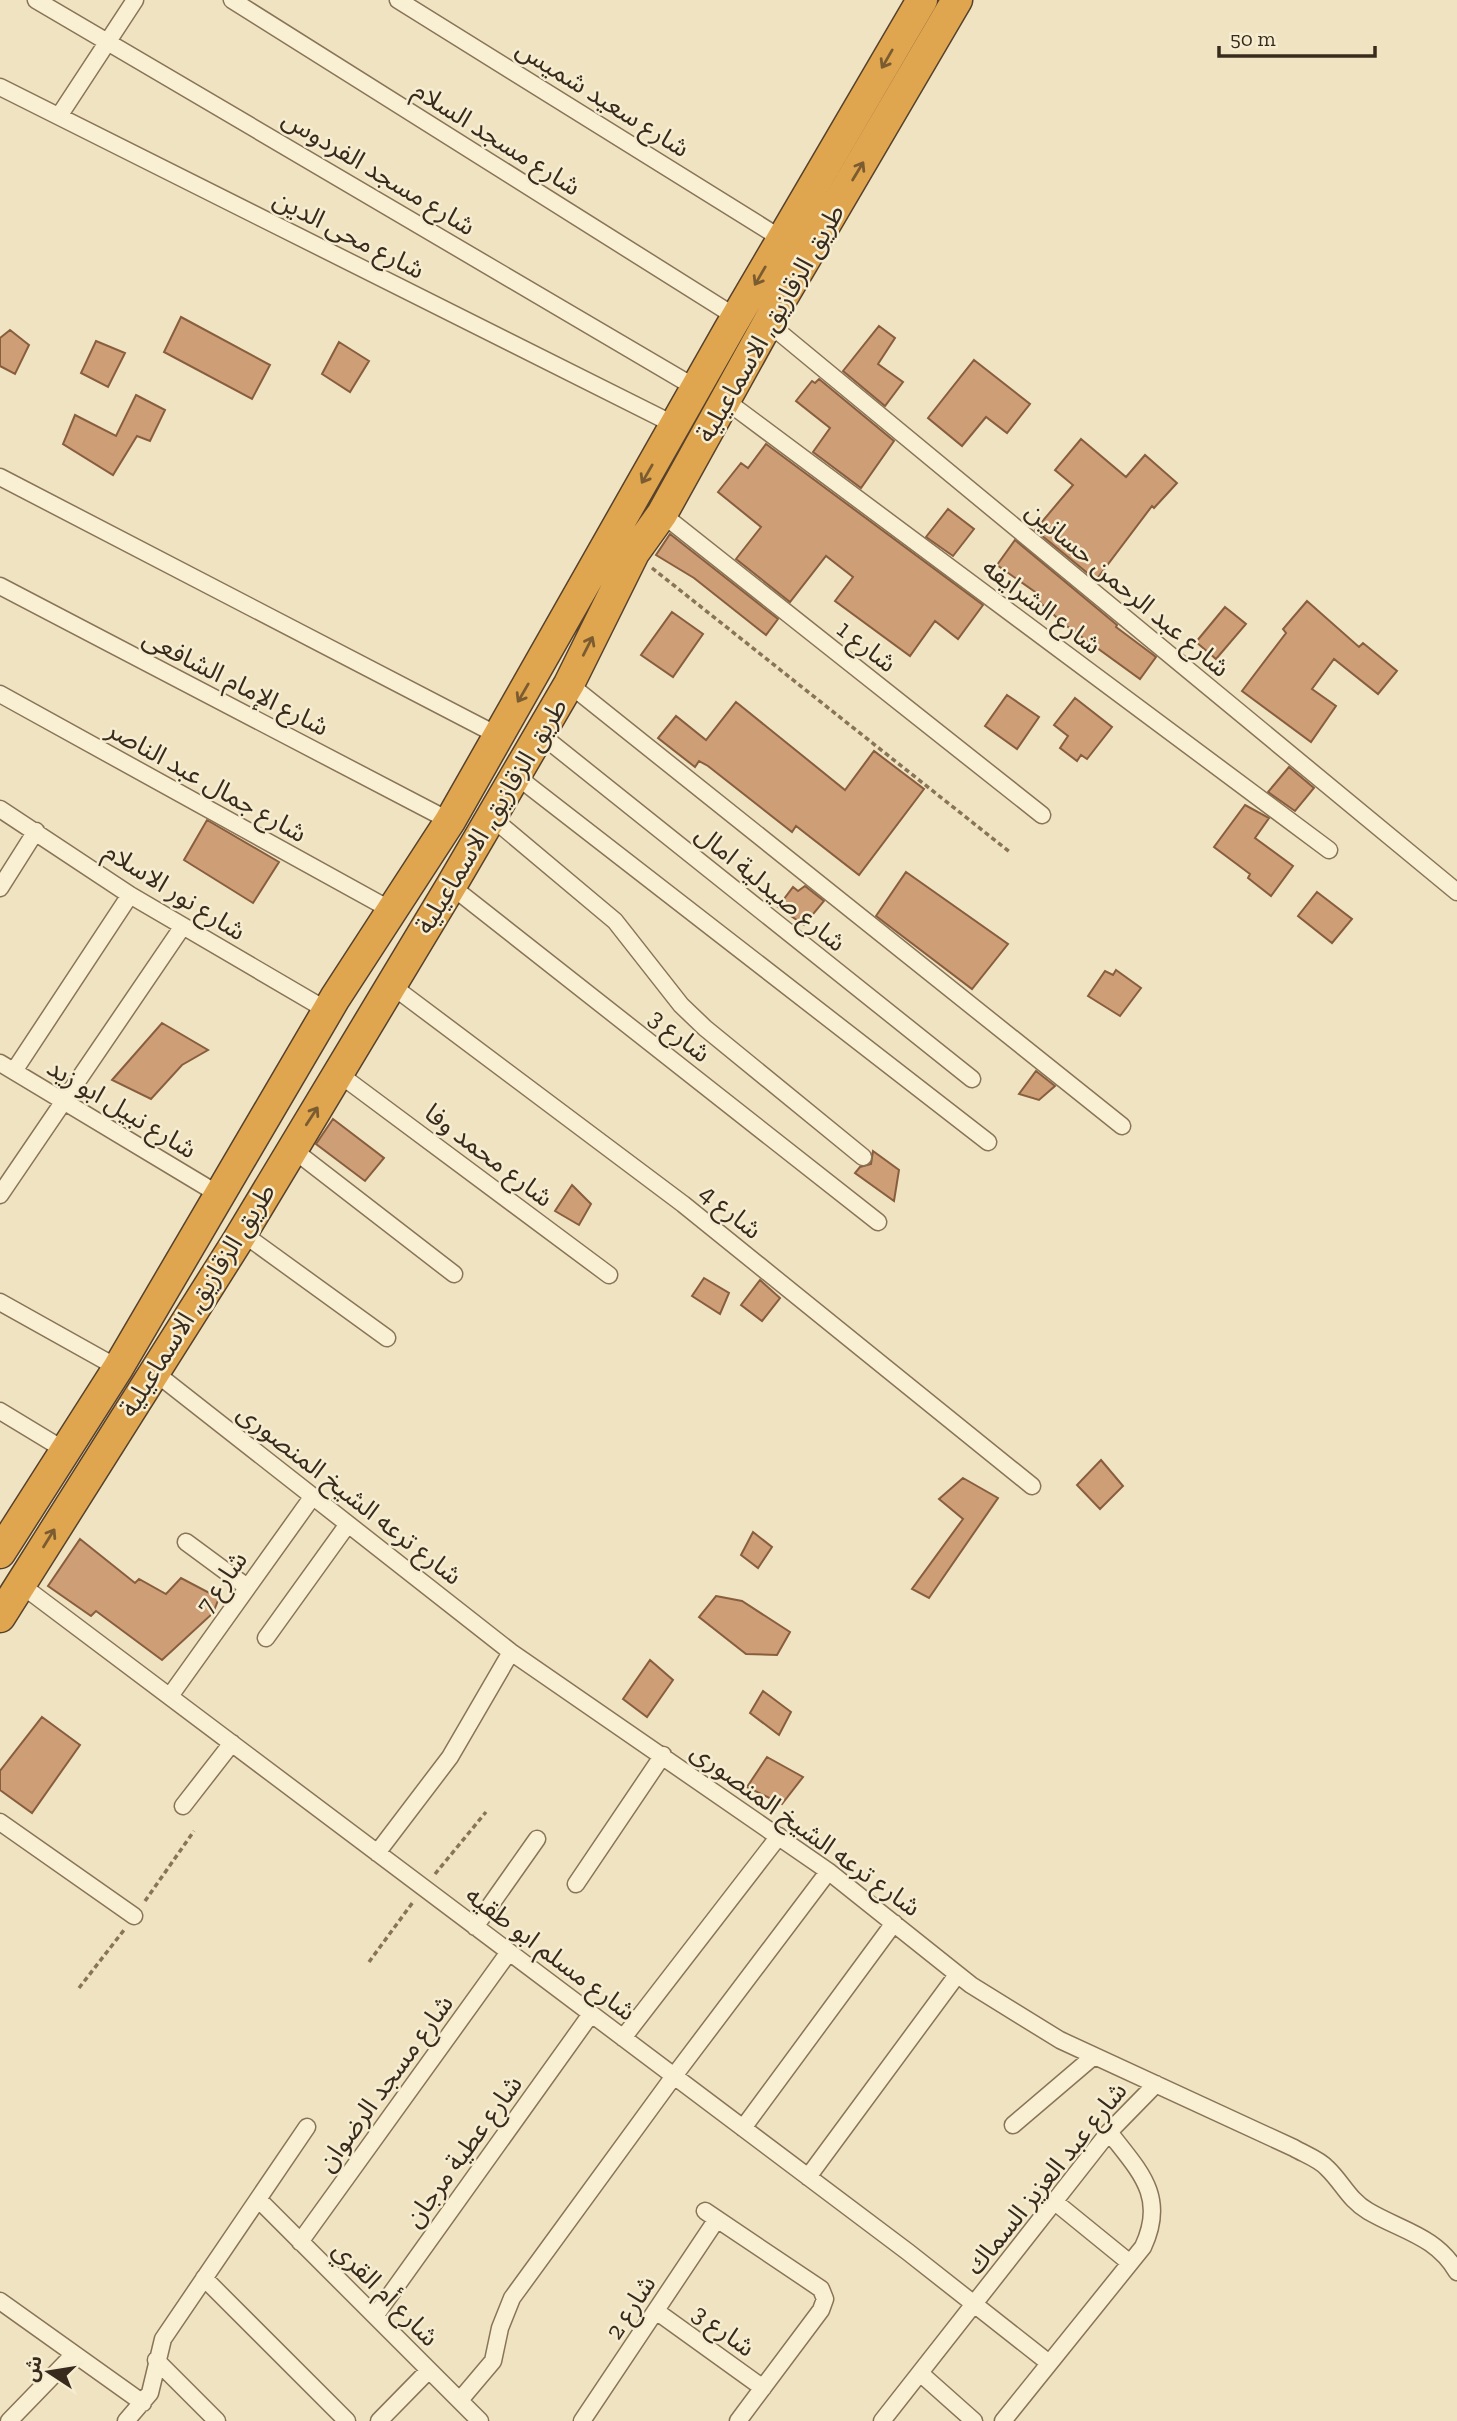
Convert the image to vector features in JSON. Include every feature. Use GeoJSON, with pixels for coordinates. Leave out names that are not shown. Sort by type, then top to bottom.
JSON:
{"type":"FeatureCollection","features":[{"type":"Feature","properties":{"kind":"highway","name":"طريق الزقازيق, الاسماعيلية"},"geometry":{"type":"LineString","coordinates":[[0,1553],[118,1368],[332,1004],[450,821],[736,317],[922,0]]}},
{"type":"Feature","properties":{"kind":"highway","name":"طريق الزقازيق, الاسماعيلية"},"geometry":{"type":"LineString","coordinates":[[0,1617],[242,1233],[291,1147],[339,1074],[451,886],[569,684],[634,553],[662,514],[768,323],[957,0]]}},
{"type":"Feature","properties":{"kind":"highway"},"geometry":{"type":"LineString","coordinates":[[384,921],[408,956]]}},
{"type":"Feature","properties":{"kind":"highway"},"geometry":{"type":"LineString","coordinates":[[332,1004],[370,1021]]}},
{"type":"Feature","properties":{"kind":"street","name":"شارع مسجد الفردوس"},"geometry":{"type":"LineString","coordinates":[[36,0],[696,387]]}},
{"type":"Feature","properties":{"kind":"street"},"geometry":{"type":"LineString","coordinates":[[59,116],[135,0]]}},
{"type":"Feature","properties":{"kind":"street","name":"شارع مسجد السلام"},"geometry":{"type":"LineString","coordinates":[[232,0],[736,317]]}},
{"type":"Feature","properties":{"kind":"street","name":"شارع سعيد شميس"},"geometry":{"type":"LineString","coordinates":[[398,0],[782,239]]}},
{"type":"Feature","properties":{"kind":"street","name":"شارع محى الدين"},"geometry":{"type":"LineString","coordinates":[[0,87],[675,425]]}},
{"type":"Feature","properties":{"kind":"street","name":"شارع عبد الرحمن حسانين"},"geometry":{"type":"LineString","coordinates":[[768,323],[1457,892]]}},
{"type":"Feature","properties":{"kind":"street","name":"شارع الشرايفه"},"geometry":{"type":"LineString","coordinates":[[725,400],[1329,850]]}},
{"type":"Feature","properties":{"kind":"street"},"geometry":{"type":"LineString","coordinates":[[0,477],[499,736]]}},
{"type":"Feature","properties":{"kind":"street","name":"شارع 1"},"geometry":{"type":"LineString","coordinates":[[662,514],[1042,815]]}},
{"type":"Feature","properties":{"kind":"street","name":"شارع الإمام الشافعى"},"geometry":{"type":"LineString","coordinates":[[0,586],[450,821]]}},
{"type":"Feature","properties":{"kind":"street"},"geometry":{"type":"LineString","coordinates":[[569,684],[1122,1126]]}},
{"type":"Feature","properties":{"kind":"street","name":"شارع جمال عبد الناصر"},"geometry":{"type":"LineString","coordinates":[[0,694],[384,921]]}},
{"type":"Feature","properties":{"kind":"street","name":"شارع صيدلية امال"},"geometry":{"type":"LineString","coordinates":[[540,734],[972,1079]]}},
{"type":"Feature","properties":{"kind":"street"},"geometry":{"type":"LineString","coordinates":[[515,775],[988,1142]]}},
{"type":"Feature","properties":{"kind":"street","name":"شارع نور الاسلام"},"geometry":{"type":"LineString","coordinates":[[0,809],[183,926],[332,1004]]}},
{"type":"Feature","properties":{"kind":"street"},"geometry":{"type":"LineString","coordinates":[[491,817],[615,921],[681,1005],[705,1028],[863,1157]]}},
{"type":"Feature","properties":{"kind":"street"},"geometry":{"type":"LineString","coordinates":[[0,888],[36,831]]}},
{"type":"Feature","properties":{"kind":"street","name":"شارع 3"},"geometry":{"type":"LineString","coordinates":[[451,886],[878,1222]]}},
{"type":"Feature","properties":{"kind":"street"},"geometry":{"type":"LineString","coordinates":[[7,1067],[131,895]]}},
{"type":"Feature","properties":{"kind":"street"},"geometry":{"type":"LineString","coordinates":[[0,1195],[183,926]]}},
{"type":"Feature","properties":{"kind":"street","name":"شارع 4"},"geometry":{"type":"LineString","coordinates":[[391,985],[683,1205],[1032,1486]]}},
{"type":"Feature","properties":{"kind":"street","name":"شارع نبيل ابو زيد"},"geometry":{"type":"LineString","coordinates":[[7,1067],[218,1194]]}},
{"type":"Feature","properties":{"kind":"street","name":"شارع محمد وفا"},"geometry":{"type":"LineString","coordinates":[[339,1074],[609,1275]]}},
{"type":"Feature","properties":{"kind":"street"},"geometry":{"type":"LineString","coordinates":[[291,1147],[454,1274]]}},
{"type":"Feature","properties":{"kind":"street"},"geometry":{"type":"LineString","coordinates":[[242,1233],[387,1338]]}},
{"type":"Feature","properties":{"kind":"street"},"geometry":{"type":"LineString","coordinates":[[0,1302],[118,1368]]}},
{"type":"Feature","properties":{"kind":"street","name":"شارع ترعه الشيخ المنصورى"},"geometry":{"type":"LineString","coordinates":[[153,1371],[511,1652],[779,1836],[894,1923],[957,1975],[1036,2026],[1094,2056],[1294,2148],[1326,2167],[1344,2192],[1368,2211],[1427,2239],[1446,2255],[1457,2272]]}},
{"type":"Feature","properties":{"kind":"street"},"geometry":{"type":"LineString","coordinates":[[0,1412],[66,1451]]}},
{"type":"Feature","properties":{"kind":"street","name":"شارع 7"},"geometry":{"type":"LineString","coordinates":[[170,1696],[313,1496]]}},
{"type":"Feature","properties":{"kind":"street"},"geometry":{"type":"LineString","coordinates":[[266,1638],[348,1524]]}},
{"type":"Feature","properties":{"kind":"street"},"geometry":{"type":"LineString","coordinates":[[186,1542],[247,1587]]}},
{"type":"Feature","properties":{"kind":"street","name":"شارع مسلم ابو طقيه"},"geometry":{"type":"LineString","coordinates":[[20,1584],[808,2177],[1049,2363]]}},
{"type":"Feature","properties":{"kind":"street"},"geometry":{"type":"LineString","coordinates":[[377,1853],[450,1757],[511,1652]]}},
{"type":"Feature","properties":{"kind":"street"},"geometry":{"type":"LineString","coordinates":[[183,1806],[232,1743]]}},
{"type":"Feature","properties":{"kind":"street"},"geometry":{"type":"LineString","coordinates":[[576,1884],[663,1755]]}},
{"type":"Feature","properties":{"kind":"street"},"geometry":{"type":"LineString","coordinates":[[0,1822],[134,1916]]}},
{"type":"Feature","properties":{"kind":"street"},"geometry":{"type":"LineString","coordinates":[[623,2038],[779,1836]]}},
{"type":"Feature","properties":{"kind":"street"},"geometry":{"type":"LineString","coordinates":[[475,1927],[537,1839]]}},
{"type":"Feature","properties":{"kind":"street"},"geometry":{"type":"LineString","coordinates":[[460,2400],[493,2361],[500,2328],[512,2298],[674,2076],[828,1872]]}},
{"type":"Feature","properties":{"kind":"street"},"geometry":{"type":"LineString","coordinates":[[743,2128],[894,1923]]}},
{"type":"Feature","properties":{"kind":"street","name":"شارع مسجد الرضوان"},"geometry":{"type":"LineString","coordinates":[[300,2242],[509,1952]]}},
{"type":"Feature","properties":{"kind":"street"},"geometry":{"type":"LineString","coordinates":[[808,2177],[957,1975]]}},
{"type":"Feature","properties":{"kind":"street","name":"شارع عطية مرجان"},"geometry":{"type":"LineString","coordinates":[[375,2316],[592,2014]]}},
{"type":"Feature","properties":{"kind":"street"},"geometry":{"type":"LineString","coordinates":[[1013,2125],[1094,2056]]}},
{"type":"Feature","properties":{"kind":"street","name":"شارع عبد العزيز السماك"},"geometry":{"type":"LineString","coordinates":[[882,2421],[1109,2132],[1156,2084]]}},
{"type":"Feature","properties":{"kind":"street"},"geometry":{"type":"LineString","coordinates":[[126,2421],[150,2393],[163,2339],[307,2127]]}},
{"type":"Feature","properties":{"kind":"street"},"geometry":{"type":"LineString","coordinates":[[1003,2421],[1143,2247],[1151,2230],[1154,2211],[1151,2192],[1142,2175],[1109,2132]]}},
{"type":"Feature","properties":{"kind":"street","name":"شارع أم القري"},"geometry":{"type":"LineString","coordinates":[[258,2199],[480,2421]]}},
{"type":"Feature","properties":{"kind":"street"},"geometry":{"type":"LineString","coordinates":[[1055,2202],[1130,2263]]}},
{"type":"Feature","properties":{"kind":"street","name":"شارع 2"},"geometry":{"type":"LineString","coordinates":[[589,2418],[656,2311],[711,2215],[821,2289],[825,2300],[821,2310],[763,2388]]}},
{"type":"Feature","properties":{"kind":"street"},"geometry":{"type":"LineString","coordinates":[[204,2278],[347,2421]]}},
{"type":"Feature","properties":{"kind":"street"},"geometry":{"type":"LineString","coordinates":[[0,2301],[143,2403]]}},
{"type":"Feature","properties":{"kind":"street","name":"شارع 3"},"geometry":{"type":"LineString","coordinates":[[656,2311],[763,2388]]}},
{"type":"Feature","properties":{"kind":"street"},"geometry":{"type":"LineString","coordinates":[[9,2421],[74,2354]]}},
{"type":"Feature","properties":{"kind":"street"},"geometry":{"type":"LineString","coordinates":[[156,2360],[216,2421]]}},
{"type":"Feature","properties":{"kind":"street"},"geometry":{"type":"LineString","coordinates":[[379,2421],[429,2370]]}},
{"type":"Feature","properties":{"kind":"street"},"geometry":{"type":"LineString","coordinates":[[920,2373],[974,2421]]}},
{"type":"Feature","properties":{"kind":"street"},"geometry":{"type":"LineString","coordinates":[[738,2421],[763,2388]]}},
{"type":"Feature","properties":{"kind":"path"},"geometry":{"type":"LineString","coordinates":[[634,553],[1011,853]]}},
{"type":"Feature","properties":{"kind":"path"},"geometry":{"type":"LineString","coordinates":[[369,1962],[424,1888],[486,1812]]}},
{"type":"Feature","properties":{"kind":"path"},"geometry":{"type":"LineString","coordinates":[[79,1988],[194,1832]]}},
{"type":"Feature","properties":{"kind":"building"},"geometry":{"type":"Polygon","coordinates":[[[181,317],[270,365],[252,399],[164,352],[181,317]]]}},
{"type":"Feature","properties":{"kind":"building"},"geometry":{"type":"Polygon","coordinates":[[[879,326],[895,338],[878,364],[903,382],[885,406],[843,371],[879,326]]]}},
{"type":"Feature","properties":{"kind":"building"},"geometry":{"type":"Polygon","coordinates":[[[10,330],[29,345],[15,374],[0,366],[0,338],[10,330]]]}},
{"type":"Feature","properties":{"kind":"building"},"geometry":{"type":"Polygon","coordinates":[[[96,341],[125,353],[108,387],[81,373],[96,341]]]}},
{"type":"Feature","properties":{"kind":"building"},"geometry":{"type":"Polygon","coordinates":[[[339,342],[369,361],[350,392],[322,374],[339,342]]]}},
{"type":"Feature","properties":{"kind":"building"},"geometry":{"type":"Polygon","coordinates":[[[974,360],[1030,404],[1007,433],[986,417],[962,446],[928,418],[974,360]]]}},
{"type":"Feature","properties":{"kind":"building"},"geometry":{"type":"Polygon","coordinates":[[[819,379],[894,441],[861,488],[813,452],[830,428],[796,401],[812,381],[815,383],[819,379]]]}},
{"type":"Feature","properties":{"kind":"building"},"geometry":{"type":"Polygon","coordinates":[[[136,395],[165,410],[150,441],[137,436],[113,475],[63,444],[75,415],[116,436],[136,395]]]}},
{"type":"Feature","properties":{"kind":"building"},"geometry":{"type":"Polygon","coordinates":[[[1081,439],[1126,477],[1145,455],[1177,483],[1154,508],[1152,506],[1096,580],[1035,530],[1073,485],[1055,470],[1081,439]]]}},
{"type":"Feature","properties":{"kind":"building"},"geometry":{"type":"Polygon","coordinates":[[[766,444],[983,605],[958,639],[935,621],[910,656],[835,601],[853,577],[826,556],[790,602],[736,559],[761,527],[718,492],[741,463],[748,468],[766,444]]]}},
{"type":"Feature","properties":{"kind":"building"},"geometry":{"type":"Polygon","coordinates":[[[948,509],[974,529],[953,556],[926,537],[948,509]]]}},
{"type":"Feature","properties":{"kind":"building"},"geometry":{"type":"Polygon","coordinates":[[[670,534],[778,619],[766,635],[694,578],[656,555],[670,534]]]}},
{"type":"Feature","properties":{"kind":"building"},"geometry":{"type":"Polygon","coordinates":[[[1015,540],[1117,625],[1116,627],[1156,657],[1140,679],[1064,624],[1035,598],[1038,594],[997,565],[1015,540]]]}},
{"type":"Feature","properties":{"kind":"building"},"geometry":{"type":"Polygon","coordinates":[[[1307,601],[1359,647],[1363,643],[1397,671],[1378,694],[1334,659],[1312,689],[1336,706],[1311,742],[1242,691],[1286,633],[1283,629],[1307,601]]]}},
{"type":"Feature","properties":{"kind":"building"},"geometry":{"type":"Polygon","coordinates":[[[1225,607],[1246,624],[1216,659],[1196,642],[1225,607]]]}},
{"type":"Feature","properties":{"kind":"building"},"geometry":{"type":"Polygon","coordinates":[[[672,612],[703,634],[673,677],[641,655],[672,612]]]}},
{"type":"Feature","properties":{"kind":"building"},"geometry":{"type":"Polygon","coordinates":[[[1007,695],[1039,717],[1017,749],[985,726],[1007,695]]]}},
{"type":"Feature","properties":{"kind":"building"},"geometry":{"type":"Polygon","coordinates":[[[1075,698],[1112,727],[1087,759],[1081,755],[1077,761],[1060,748],[1068,736],[1054,725],[1075,698]]]}},
{"type":"Feature","properties":{"kind":"building"},"geometry":{"type":"Polygon","coordinates":[[[736,702],[845,790],[874,751],[924,789],[859,875],[796,826],[792,832],[708,766],[699,761],[695,767],[658,738],[676,716],[706,740],[736,702]]]}},
{"type":"Feature","properties":{"kind":"building"},"geometry":{"type":"Polygon","coordinates":[[[1289,767],[1314,788],[1295,811],[1268,792],[1289,767]]]}},
{"type":"Feature","properties":{"kind":"building"},"geometry":{"type":"Polygon","coordinates":[[[1245,805],[1269,818],[1255,838],[1293,866],[1271,896],[1248,878],[1250,874],[1214,847],[1245,805]]]}},
{"type":"Feature","properties":{"kind":"building"},"geometry":{"type":"Polygon","coordinates":[[[207,820],[279,862],[253,903],[184,860],[207,820]]]}},
{"type":"Feature","properties":{"kind":"building"},"geometry":{"type":"Polygon","coordinates":[[[906,872],[1008,944],[972,989],[876,916],[906,872]]]}},
{"type":"Feature","properties":{"kind":"building"},"geometry":{"type":"Polygon","coordinates":[[[805,886],[824,901],[804,925],[778,907],[793,887],[798,891],[805,886]]]}},
{"type":"Feature","properties":{"kind":"building"},"geometry":{"type":"Polygon","coordinates":[[[1317,892],[1352,919],[1332,943],[1298,916],[1317,892]]]}},
{"type":"Feature","properties":{"kind":"building"},"geometry":{"type":"Polygon","coordinates":[[[1116,970],[1141,988],[1120,1016],[1088,996],[1105,971],[1113,975],[1116,970]]]}},
{"type":"Feature","properties":{"kind":"building"},"geometry":{"type":"Polygon","coordinates":[[[162,1023],[208,1050],[182,1065],[151,1099],[112,1080],[162,1023]]]}},
{"type":"Feature","properties":{"kind":"building"},"geometry":{"type":"Polygon","coordinates":[[[1036,1071],[1055,1086],[1039,1100],[1019,1094],[1036,1071]]]}},
{"type":"Feature","properties":{"kind":"building"},"geometry":{"type":"Polygon","coordinates":[[[333,1119],[384,1158],[365,1181],[316,1144],[333,1119]]]}},
{"type":"Feature","properties":{"kind":"building"},"geometry":{"type":"Polygon","coordinates":[[[873,1151],[899,1170],[894,1201],[855,1173],[860,1167],[871,1164],[873,1151]]]}},
{"type":"Feature","properties":{"kind":"building"},"geometry":{"type":"Polygon","coordinates":[[[572,1185],[591,1204],[579,1225],[555,1211],[572,1185]]]}},
{"type":"Feature","properties":{"kind":"building"},"geometry":{"type":"Polygon","coordinates":[[[704,1278],[729,1293],[720,1314],[692,1296],[704,1278]]]}},
{"type":"Feature","properties":{"kind":"building"},"geometry":{"type":"Polygon","coordinates":[[[760,1280],[780,1298],[762,1321],[741,1305],[760,1280]]]}},
{"type":"Feature","properties":{"kind":"building"},"geometry":{"type":"Polygon","coordinates":[[[1101,1460],[1123,1486],[1100,1509],[1077,1485],[1101,1460]]]}},
{"type":"Feature","properties":{"kind":"building"},"geometry":{"type":"Polygon","coordinates":[[[963,1478],[998,1498],[929,1598],[912,1589],[963,1519],[939,1499],[963,1478]]]}},
{"type":"Feature","properties":{"kind":"building"},"geometry":{"type":"Polygon","coordinates":[[[753,1532],[772,1547],[758,1568],[741,1555],[753,1532]]]}},
{"type":"Feature","properties":{"kind":"building"},"geometry":{"type":"Polygon","coordinates":[[[80,1539],[135,1583],[139,1579],[166,1594],[181,1578],[219,1598],[213,1613],[162,1660],[96,1611],[91,1616],[48,1586],[80,1539]]]}},
{"type":"Feature","properties":{"kind":"building"},"geometry":{"type":"Polygon","coordinates":[[[716,1596],[742,1601],[790,1632],[777,1655],[746,1654],[699,1617],[716,1596]]]}},
{"type":"Feature","properties":{"kind":"building"},"geometry":{"type":"Polygon","coordinates":[[[650,1660],[673,1680],[647,1717],[623,1699],[650,1660]]]}},
{"type":"Feature","properties":{"kind":"building"},"geometry":{"type":"Polygon","coordinates":[[[763,1691],[791,1712],[779,1735],[750,1713],[763,1691]]]}},
{"type":"Feature","properties":{"kind":"building"},"geometry":{"type":"Polygon","coordinates":[[[42,1717],[80,1745],[32,1813],[0,1790],[0,1771],[42,1717]]]}},
{"type":"Feature","properties":{"kind":"building"},"geometry":{"type":"Polygon","coordinates":[[[767,1757],[803,1777],[782,1804],[747,1787],[767,1757]]]}}]}
